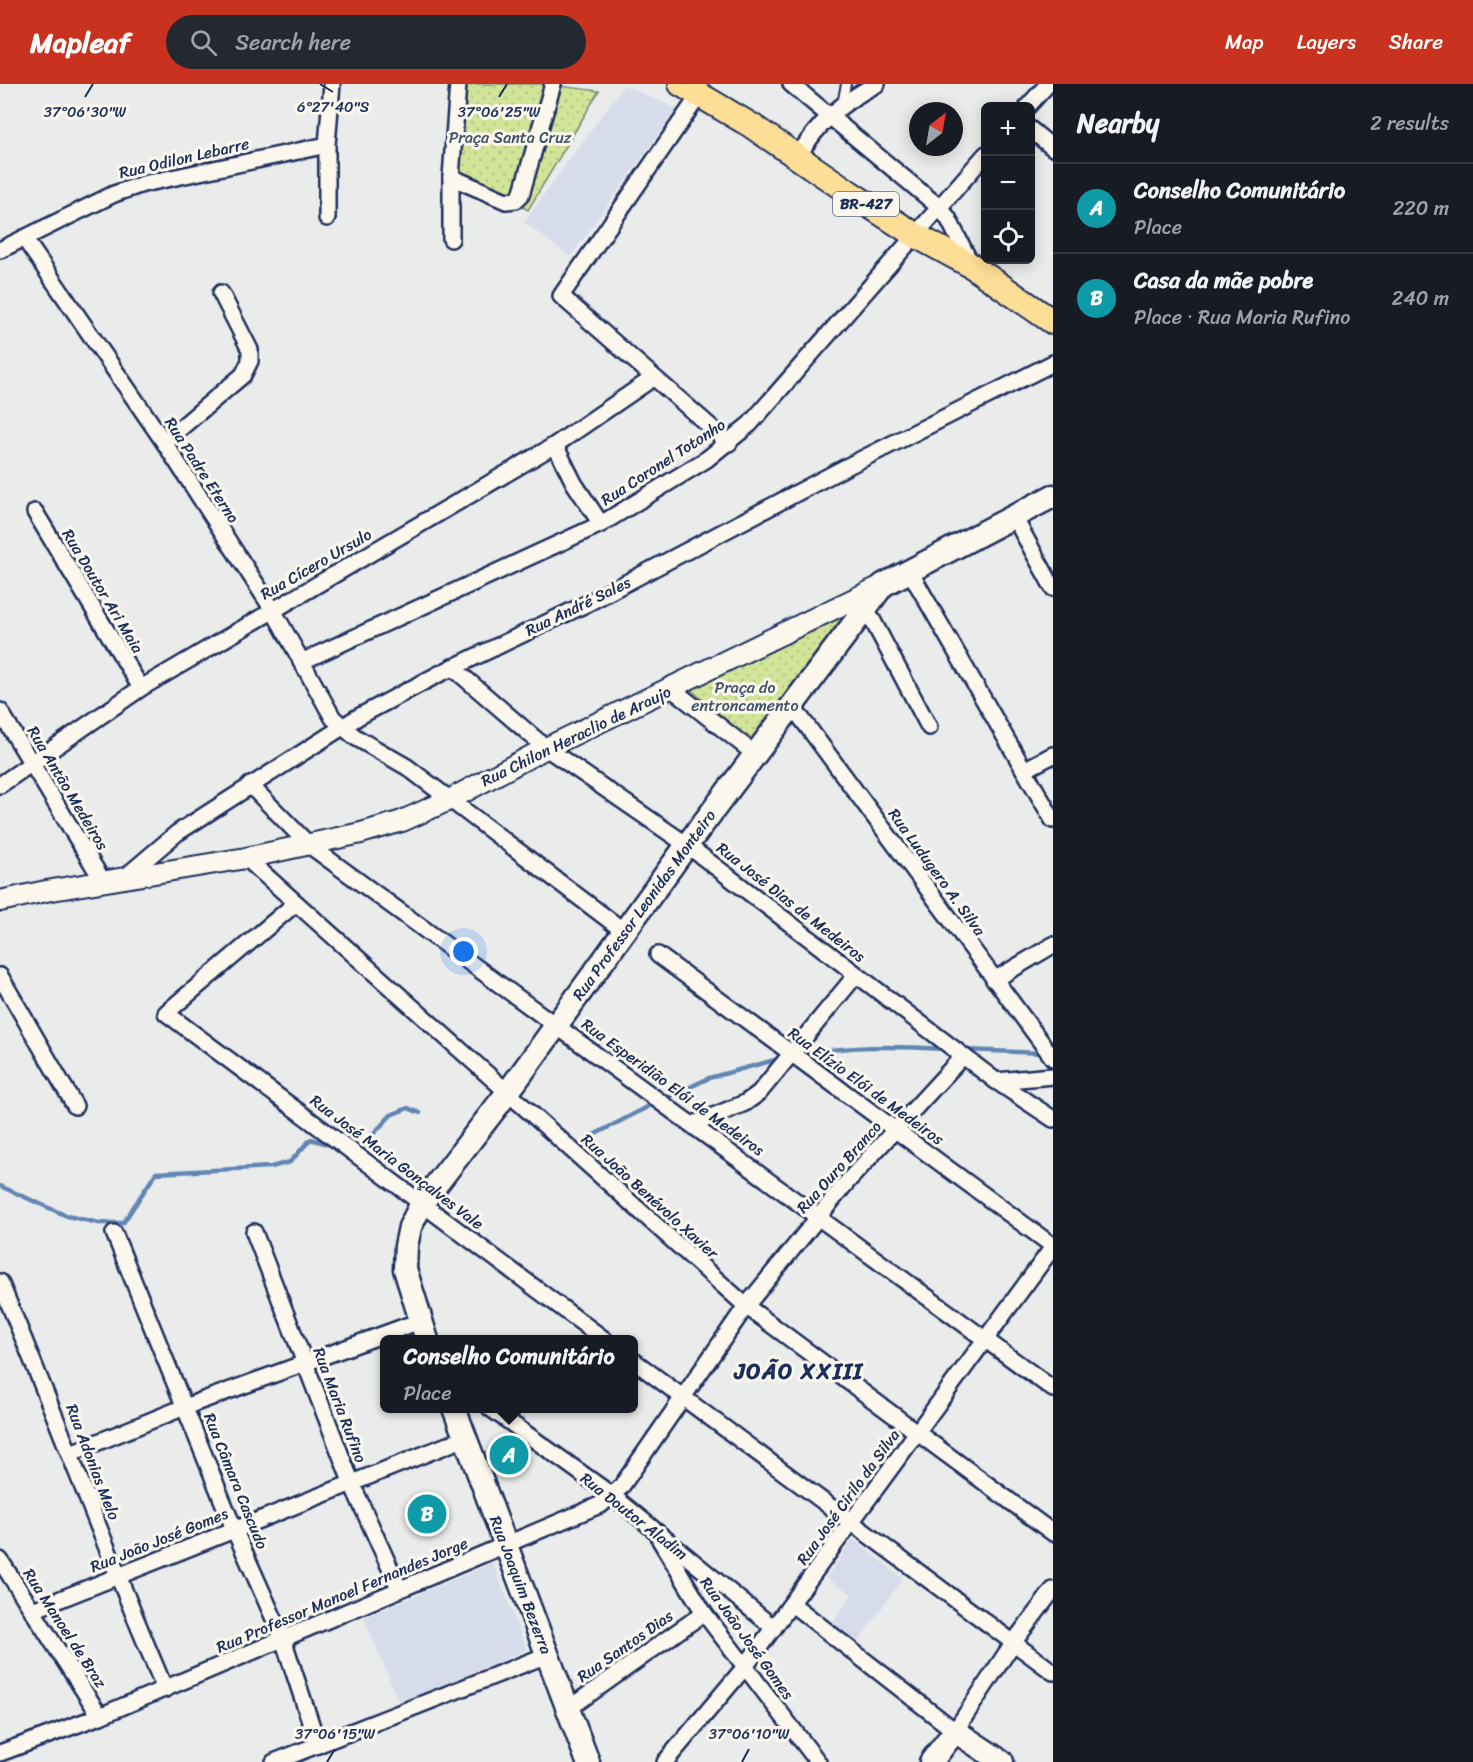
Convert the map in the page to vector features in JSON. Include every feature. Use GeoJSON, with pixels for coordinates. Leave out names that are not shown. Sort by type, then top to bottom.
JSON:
{"type":"FeatureCollection","features":[{"type":"Feature","properties":{"kind":"main road","name":"BR-427"},"geometry":{"type":"LineString","coordinates":[[691,89],[798,156],[915,235],[972,266],[1053,322]]}},
{"type":"Feature","properties":{"kind":"main road","name":"Rua Chilon Heraclio de Araujo"},"geometry":{"type":"LineString","coordinates":[[882,585],[1053,495]]}},
{"type":"Feature","properties":{"kind":"main road","name":"Rua Professor Leonidas Monteiro"},"geometry":{"type":"LineString","coordinates":[[424,1330],[405,1269],[410,1227],[422,1203],[508,1092],[687,845],[793,707],[882,585]]}},
{"type":"Feature","properties":{"kind":"main road","name":"Rua Joaquim Bezerra"},"geometry":{"type":"LineString","coordinates":[[456,1413],[588,1762]]}},
{"type":"Feature","properties":{"kind":"main road"},"geometry":{"type":"LineString","coordinates":[[931,1762],[955,1731],[1002,1762]]}},
{"type":"Feature","properties":{"kind":"street"},"geometry":{"type":"LineString","coordinates":[[327,218],[327,145],[332,84]]}},
{"type":"Feature","properties":{"kind":"street"},"geometry":{"type":"LineString","coordinates":[[451,239],[451,177],[458,84]]}},
{"type":"Feature","properties":{"kind":"street"},"geometry":{"type":"LineString","coordinates":[[451,177],[506,201],[516,200],[521,195],[553,84]]}},
{"type":"Feature","properties":{"kind":"street"},"geometry":{"type":"LineString","coordinates":[[791,84],[939,207],[948,218],[972,266]]}},
{"type":"Feature","properties":{"kind":"street"},"geometry":{"type":"LineString","coordinates":[[798,156],[813,132],[828,116],[842,104],[878,84]]}},
{"type":"Feature","properties":{"kind":"street"},"geometry":{"type":"LineString","coordinates":[[1032,102],[1048,84]]}},
{"type":"Feature","properties":{"kind":"street"},"geometry":{"type":"LineString","coordinates":[[691,89],[561,296],[729,443]]}},
{"type":"Feature","properties":{"kind":"street"},"geometry":{"type":"LineString","coordinates":[[1035,133],[1053,148]]}},
{"type":"Feature","properties":{"kind":"street","name":"Rua Odilon Lebarre"},"geometry":{"type":"LineString","coordinates":[[0,250],[114,194],[143,184],[327,145]]}},
{"type":"Feature","properties":{"kind":"street","name":"Rua Coronel Totonho"},"geometry":{"type":"LineString","coordinates":[[301,662],[601,524],[729,443],[750,424],[984,156]]}},
{"type":"Feature","properties":{"kind":"street","name":"Rua Padre Eterno"},"geometry":{"type":"LineString","coordinates":[[24,238],[164,442],[273,610],[301,662],[341,727]]}},
{"type":"Feature","properties":{"kind":"street"},"geometry":{"type":"LineString","coordinates":[[164,442],[243,375],[250,361],[250,350],[221,293]]}},
{"type":"Feature","properties":{"kind":"street","name":"Rua André Sales"},"geometry":{"type":"LineString","coordinates":[[113,881],[177,833],[341,727],[452,667],[586,604],[846,467],[1053,363]]}},
{"type":"Feature","properties":{"kind":"street","name":"Rua Cícero Ursulo"},"geometry":{"type":"LineString","coordinates":[[0,784],[141,688],[555,445],[653,378]]}},
{"type":"Feature","properties":{"kind":"street"},"geometry":{"type":"LineString","coordinates":[[555,445],[574,483],[601,524]]}},
{"type":"Feature","properties":{"kind":"street","name":"Rua Doutor Ari Maia"},"geometry":{"type":"LineString","coordinates":[[35,512],[141,688]]}},
{"type":"Feature","properties":{"kind":"street"},"geometry":{"type":"LineString","coordinates":[[1013,515],[1053,588]]}},
{"type":"Feature","properties":{"kind":"street"},"geometry":{"type":"LineString","coordinates":[[909,570],[1053,820]]}},
{"type":"Feature","properties":{"kind":"street","name":"Rua Chilon Heraclio de Araujo"},"geometry":{"type":"LineString","coordinates":[[113,881],[309,845],[402,821],[449,800],[546,748],[672,689],[882,585]]}},
{"type":"Feature","properties":{"kind":"street"},"geometry":{"type":"LineString","coordinates":[[866,608],[929,727]]}},
{"type":"Feature","properties":{"kind":"street","name":"Rua José Dias de Medeiros"},"geometry":{"type":"LineString","coordinates":[[452,667],[546,748],[687,845],[996,1081],[1053,1119]]}},
{"type":"Feature","properties":{"kind":"street"},"geometry":{"type":"LineString","coordinates":[[672,689],[756,755]]}},
{"type":"Feature","properties":{"kind":"street","name":"Rua Ludugero A. Silva"},"geometry":{"type":"LineString","coordinates":[[793,707],[1053,1058]]}},
{"type":"Feature","properties":{"kind":"street","name":"Rua Antão Medeiros"},"geometry":{"type":"LineString","coordinates":[[0,711],[113,881]]}},
{"type":"Feature","properties":{"kind":"street"},"geometry":{"type":"LineString","coordinates":[[341,727],[406,767],[625,932]]}},
{"type":"Feature","properties":{"kind":"street"},"geometry":{"type":"LineString","coordinates":[[1024,770],[1051,760]]}},
{"type":"Feature","properties":{"kind":"street","name":"Rua Esperidião Elói de Medeiros"},"geometry":{"type":"LineString","coordinates":[[250,785],[309,845],[694,1124],[1053,1389]]}},
{"type":"Feature","properties":{"kind":"street","name":"Rua João Benévolo Xavier"},"geometry":{"type":"LineString","coordinates":[[246,858],[746,1306],[1053,1533]]}},
{"type":"Feature","properties":{"kind":"street"},"geometry":{"type":"LineString","coordinates":[[0,901],[113,881]]}},
{"type":"Feature","properties":{"kind":"street","name":"Rua José Maria Gonçalves Vale"},"geometry":{"type":"LineString","coordinates":[[296,903],[166,1013],[598,1335]]}},
{"type":"Feature","properties":{"kind":"street"},"geometry":{"type":"LineString","coordinates":[[994,980],[1053,945]]}},
{"type":"Feature","properties":{"kind":"street","name":"Rua Elízio Elói de Medeiros"},"geometry":{"type":"LineString","coordinates":[[658,955],[1053,1247]]}},
{"type":"Feature","properties":{"kind":"street"},"geometry":{"type":"LineString","coordinates":[[694,1124],[745,1103],[759,1093],[856,975]]}},
{"type":"Feature","properties":{"kind":"street"},"geometry":{"type":"LineString","coordinates":[[0,976],[75,1106]]}},
{"type":"Feature","properties":{"kind":"street","name":"Rua Ouro Branco"},"geometry":{"type":"LineString","coordinates":[[746,1306],[818,1217],[963,1056]]}},
{"type":"Feature","properties":{"kind":"street"},"geometry":{"type":"LineString","coordinates":[[996,1081],[1053,1076]]}},
{"type":"Feature","properties":{"kind":"street","name":"Rua Maria Rufino"},"geometry":{"type":"LineString","coordinates":[[254,1232],[352,1484],[399,1588]]}},
{"type":"Feature","properties":{"kind":"street","name":"Rua Câmara Cascudo"},"geometry":{"type":"LineString","coordinates":[[114,1233],[187,1406],[234,1529],[283,1639],[318,1745]]}},
{"type":"Feature","properties":{"kind":"street","name":"Rua José Cirilo da Silva"},"geometry":{"type":"LineString","coordinates":[[665,1762],[744,1668],[1053,1247]]}},
{"type":"Feature","properties":{"kind":"street","name":"Rua Adonias Melo"},"geometry":{"type":"LineString","coordinates":[[0,1282],[71,1453],[117,1577],[165,1689]]}},
{"type":"Feature","properties":{"kind":"street","name":"Rua Professor Manoel Fernandes Jorge"},"geometry":{"type":"LineString","coordinates":[[0,1753],[100,1716],[602,1504],[613,1496],[684,1398],[746,1306]]}},
{"type":"Feature","properties":{"kind":"street"},"geometry":{"type":"LineString","coordinates":[[406,1335],[424,1330]]}},
{"type":"Feature","properties":{"kind":"street"},"geometry":{"type":"LineString","coordinates":[[71,1453],[187,1406],[305,1363],[380,1342]]}},
{"type":"Feature","properties":{"kind":"street"},"geometry":{"type":"LineString","coordinates":[[638,1365],[1053,1672]]}},
{"type":"Feature","properties":{"kind":"street","name":"Rua Doutor Aladim"},"geometry":{"type":"LineString","coordinates":[[497,1413],[613,1496],[774,1628]]}},
{"type":"Feature","properties":{"kind":"street","name":"Rua João José Gomes"},"geometry":{"type":"LineString","coordinates":[[33,1610],[465,1438]]}},
{"type":"Feature","properties":{"kind":"street","name":"Rua João José Gomes"},"geometry":{"type":"LineString","coordinates":[[654,1530],[704,1613],[818,1762]]}},
{"type":"Feature","properties":{"kind":"street","name":"Rua Manoel de Braz"},"geometry":{"type":"LineString","coordinates":[[0,1560],[100,1716]]}},
{"type":"Feature","properties":{"kind":"street"},"geometry":{"type":"LineString","coordinates":[[792,1604],[955,1731],[1013,1643],[1053,1590]]}},
{"type":"Feature","properties":{"kind":"street","name":"Rua Santos Dias"},"geometry":{"type":"LineString","coordinates":[[568,1709],[704,1613]]}},
{"type":"Feature","properties":{"kind":"street"},"geometry":{"type":"LineString","coordinates":[[274,1762],[548,1655]]}},
{"type":"Feature","properties":{"kind":"lane"},"geometry":{"type":"LineString","coordinates":[[842,104],[846,84]]}},
{"type":"Feature","properties":{"kind":"shaded area"},"geometry":{"type":"Polygon","coordinates":[[[624,85],[677,109],[570,257],[524,222],[624,85]]]}},
{"type":"Feature","properties":{"kind":"shaded area"},"geometry":{"type":"Polygon","coordinates":[[[853,1539],[903,1578],[857,1643],[831,1625],[852,1594],[826,1578],[853,1539]]]}},
{"type":"Feature","properties":{"kind":"shaded area"},"geometry":{"type":"Polygon","coordinates":[[[493,1563],[527,1650],[399,1703],[364,1617],[493,1563]]]}},
{"type":"Feature","properties":{"kind":"green space","name":"Praça Santa Cruz"},"geometry":{"type":"Polygon","coordinates":[[[463,84],[543,84],[599,91],[528,210],[452,167],[463,84]]]}},
{"type":"Feature","properties":{"kind":"green space","name":"Praça do entroncamento"},"geometry":{"type":"Polygon","coordinates":[[[848,611],[750,740],[690,689],[848,611]]]}},
{"type":"Feature","properties":{"kind":"waterway"},"geometry":{"type":"LineString","coordinates":[[799,1055],[835,1049],[872,1047],[946,1049]]}},
{"type":"Feature","properties":{"kind":"waterway"},"geometry":{"type":"LineString","coordinates":[[963,1050],[1045,1053]]}},
{"type":"Feature","properties":{"kind":"waterway"},"geometry":{"type":"LineString","coordinates":[[663,1100],[709,1078],[782,1058]]}},
{"type":"Feature","properties":{"kind":"waterway"},"geometry":{"type":"LineString","coordinates":[[588,1138],[655,1103]]}},
{"type":"Feature","properties":{"kind":"waterway"},"geometry":{"type":"LineString","coordinates":[[352,1146],[363,1145],[391,1115],[408,1108],[420,1113]]}},
{"type":"Feature","properties":{"kind":"waterway"},"geometry":{"type":"LineString","coordinates":[[0,1186],[67,1216],[99,1223],[123,1223],[156,1173],[271,1167],[290,1162],[311,1139],[334,1146]]}},
{"type":"Feature","properties":{"kind":"place","name":"Conselho Comunitário"},"geometry":{"type":"Point","coordinates":[509,1455]}},
{"type":"Feature","properties":{"kind":"place","name":"Casa da mãe pobre"},"geometry":{"type":"Point","coordinates":[427,1514]}},
{"type":"Feature","properties":{"kind":"district","name":"JOÃO XXIII"},"geometry":{"type":"Point","coordinates":[799,1371]}}]}
